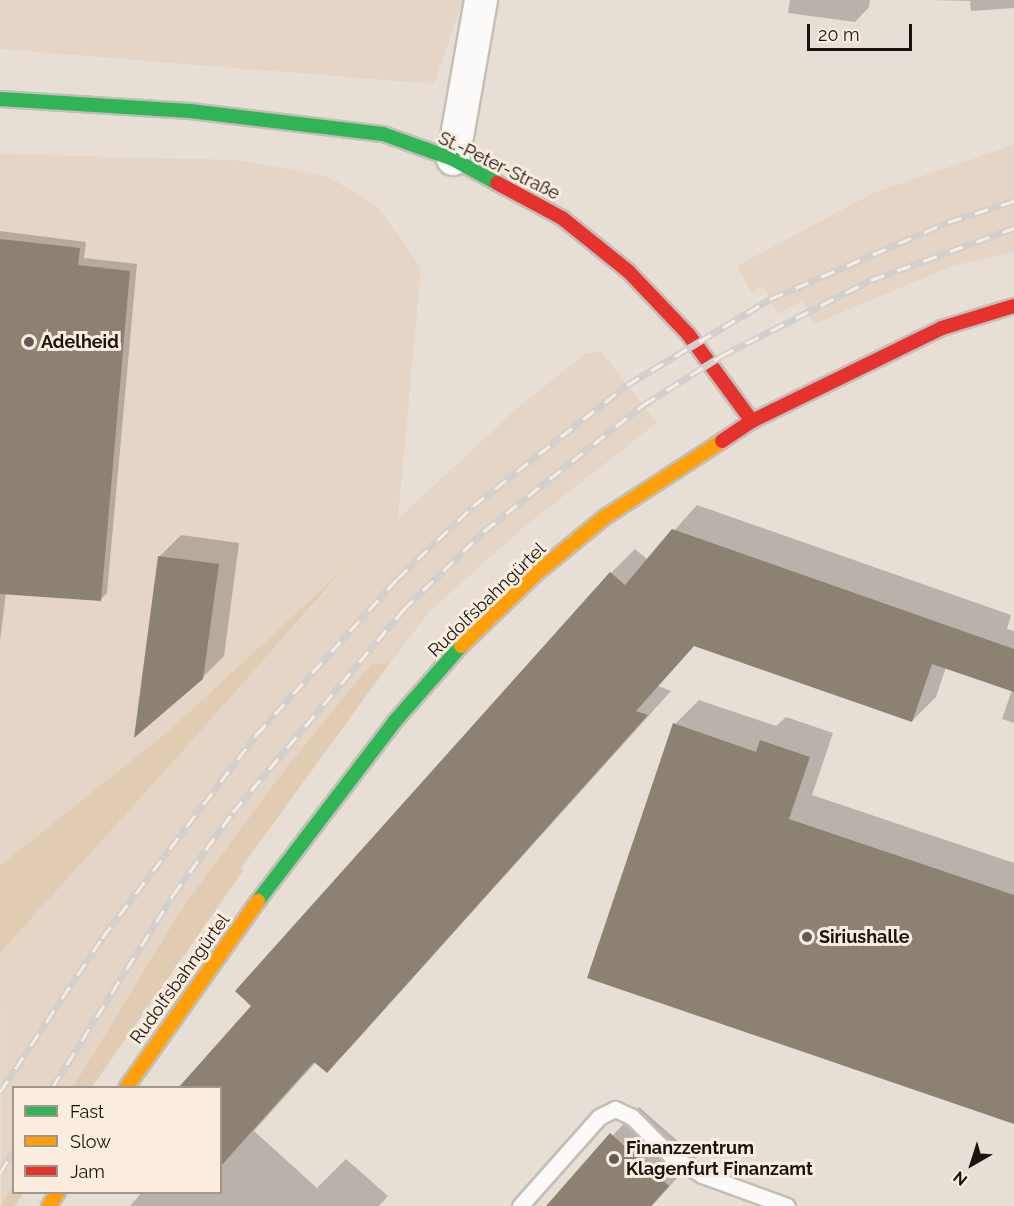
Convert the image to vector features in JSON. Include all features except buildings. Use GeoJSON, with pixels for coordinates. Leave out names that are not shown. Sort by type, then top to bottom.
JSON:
{"type":"FeatureCollection","features":[{"type":"Feature","properties":{"kind":"street"},"geometry":{"type":"LineString","coordinates":[[453,159],[481,0]]}},
{"type":"Feature","properties":{"kind":"street","name":"St.-Peter-Straße"},"geometry":{"type":"LineString","coordinates":[[0,99],[190,111],[383,134],[453,159],[562,218],[628,271],[688,334],[752,421]]}},
{"type":"Feature","properties":{"kind":"street","name":"Rudolfsbahngürtel"},"geometry":{"type":"LineString","coordinates":[[127,1086],[272,882],[395,721],[463,644],[538,572],[605,517],[752,421],[942,328],[1014,306]]}},
{"type":"Feature","properties":{"kind":"lane"},"geometry":{"type":"LineString","coordinates":[[520,1206],[599,1117],[615,1109],[632,1117],[669,1155],[702,1175],[787,1206]]}},
{"type":"Feature","properties":{"kind":"shaded area"},"geometry":{"type":"Polygon","coordinates":[[[0,0],[463,0],[434,84],[0,49],[0,0]]]}},
{"type":"Feature","properties":{"kind":"shaded area"},"geometry":{"type":"Polygon","coordinates":[[[1014,145],[1014,252],[952,266],[814,324],[802,301],[778,314],[763,286],[751,293],[737,266],[875,192],[1014,145]]]}},
{"type":"Feature","properties":{"kind":"shaded area"},"geometry":{"type":"Polygon","coordinates":[[[0,154],[235,160],[327,176],[378,207],[421,268],[398,519],[515,410],[585,354],[601,351],[657,423],[525,526],[431,610],[390,663],[371,664],[286,768],[183,907],[74,1086],[12,1086],[12,1187],[1,1206],[0,953],[339,576],[171,729],[0,866],[0,154]]]}},
{"type":"Feature","properties":{"kind":"shaded area"},"geometry":{"type":"Polygon","coordinates":[[[344,569],[0,953],[0,866],[171,729],[344,569]]]}},
{"type":"Feature","properties":{"kind":"shaded area"},"geometry":{"type":"Polygon","coordinates":[[[390,663],[241,868],[243,871],[93,1086],[74,1086],[183,907],[286,768],[371,664],[390,663]]]}},
{"type":"Feature","properties":{"kind":"shaded area"},"geometry":{"type":"Polygon","coordinates":[[[12,1187],[12,1194],[22,1194],[15,1206],[1,1206],[12,1187]]]}},
{"type":"Feature","properties":{"kind":"railway"},"geometry":{"type":"LineString","coordinates":[[0,1092],[102,938],[256,735],[397,579],[473,506],[627,385],[770,299],[948,222],[1014,201]]}},
{"type":"Feature","properties":{"kind":"railway"},"geometry":{"type":"LineString","coordinates":[[53,1086],[173,895],[233,812],[403,610],[484,531],[643,405],[721,356],[871,280],[1014,228]]}},
{"type":"Feature","properties":{"kind":"railway"},"geometry":{"type":"LineString","coordinates":[[0,1173],[12,1154]]}},
{"type":"Feature","properties":{"kind":"traffic: fast"},"geometry":{"type":"LineString","coordinates":[[0,99],[190,111],[383,134],[453,159],[497,183]]}},
{"type":"Feature","properties":{"kind":"traffic: fast"},"geometry":{"type":"LineString","coordinates":[[258,901],[395,721],[461,646]]}},
{"type":"Feature","properties":{"kind":"traffic: slow"},"geometry":{"type":"LineString","coordinates":[[461,646],[538,572],[605,517],[722,441]]}},
{"type":"Feature","properties":{"kind":"traffic: slow"},"geometry":{"type":"LineString","coordinates":[[127,1086],[258,901]]}},
{"type":"Feature","properties":{"kind":"traffic: slow"},"geometry":{"type":"LineString","coordinates":[[49,1206],[57,1194]]}},
{"type":"Feature","properties":{"kind":"traffic: jam"},"geometry":{"type":"LineString","coordinates":[[497,183],[562,218],[628,271],[688,334],[752,421]]}},
{"type":"Feature","properties":{"kind":"traffic: jam"},"geometry":{"type":"LineString","coordinates":[[722,441],[752,421],[942,328],[1014,306]]}},
{"type":"Feature","properties":{"kind":"place","name":"Adelheid"},"geometry":{"type":"Point","coordinates":[29,342]}},
{"type":"Feature","properties":{"kind":"place","name":"Siriushalle"},"geometry":{"type":"Point","coordinates":[807,937]}},
{"type":"Feature","properties":{"kind":"place","name":"Finanzzentrum Klagenfurt Finanzamt"},"geometry":{"type":"Point","coordinates":[614,1159]}}]}
